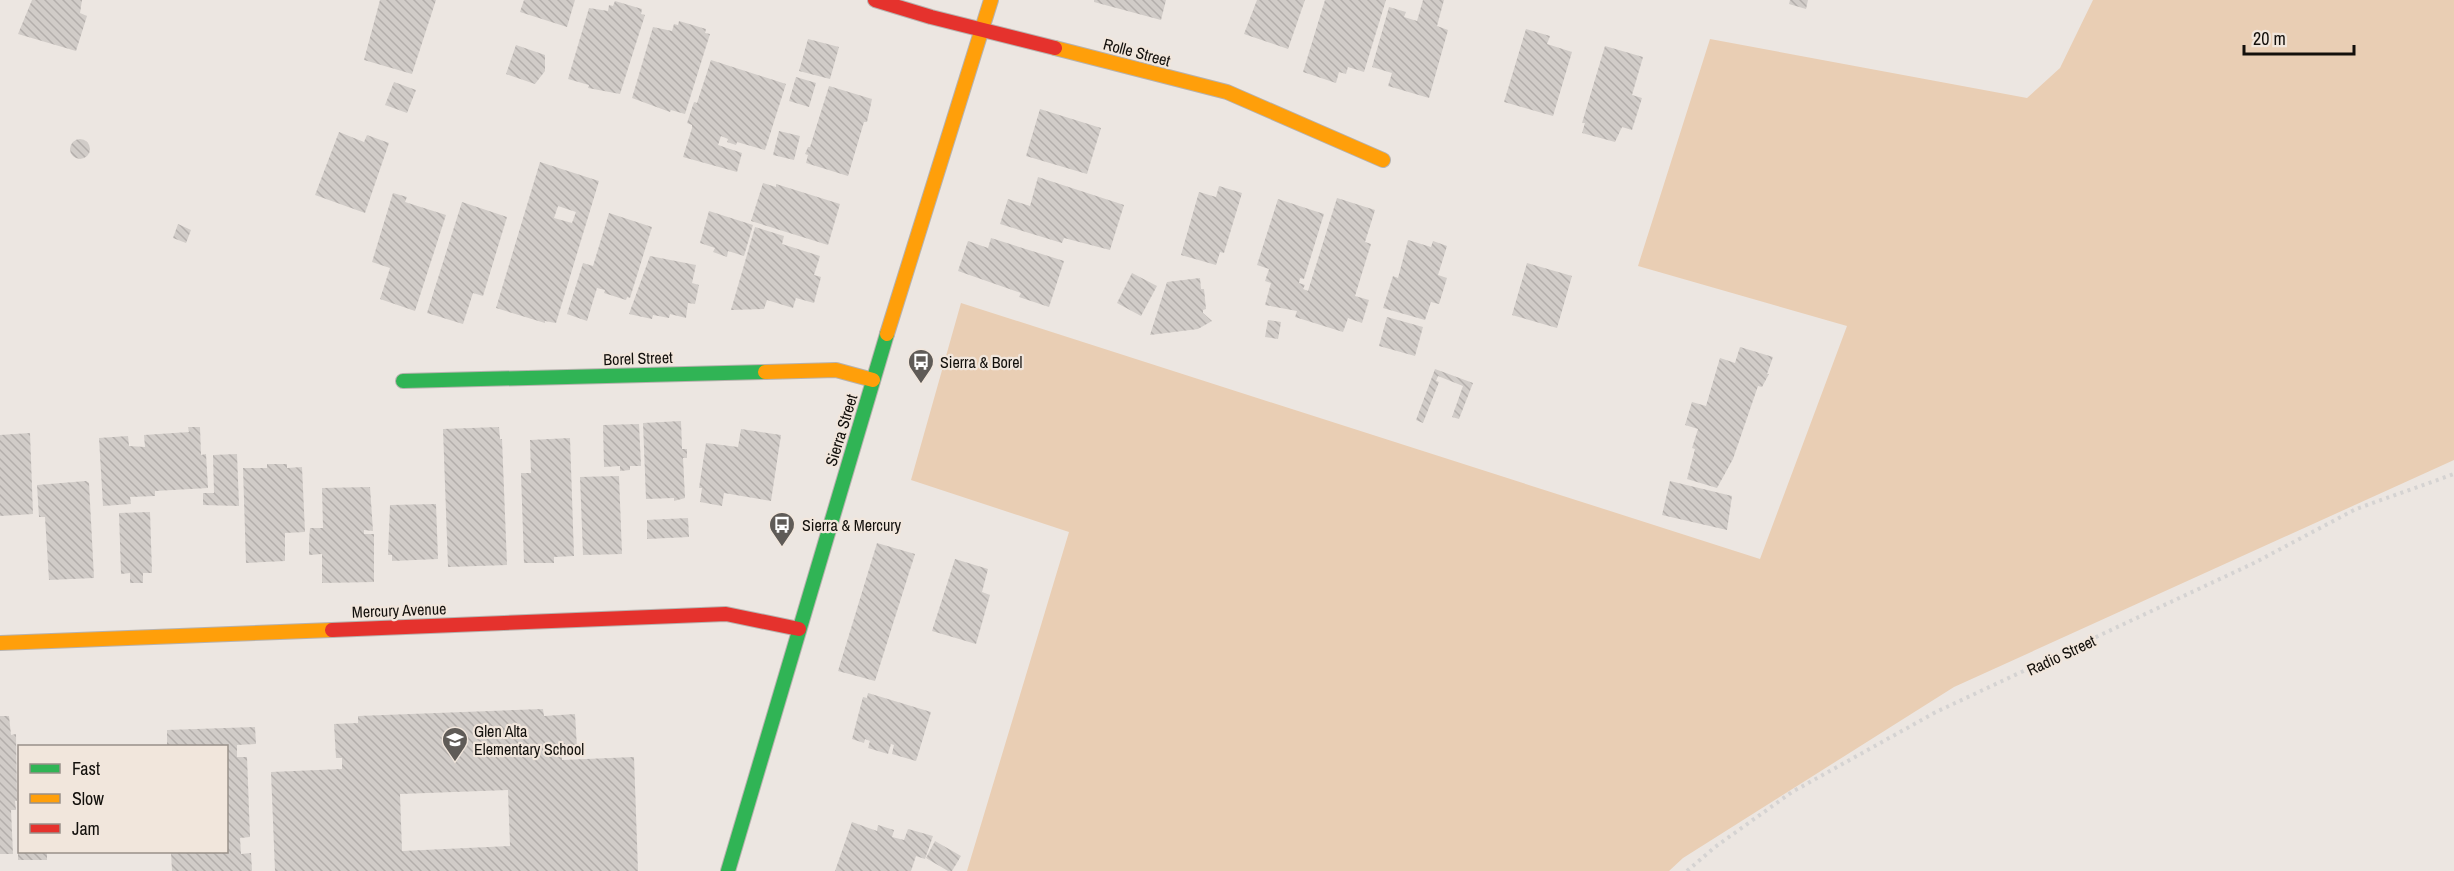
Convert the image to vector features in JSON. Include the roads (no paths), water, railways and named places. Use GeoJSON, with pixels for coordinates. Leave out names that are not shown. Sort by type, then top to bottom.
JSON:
{"type":"FeatureCollection","features":[{"type":"Feature","properties":{"kind":"street","name":"Rolle Street"},"geometry":{"type":"LineString","coordinates":[[875,0],[1227,92],[1383,160]]}},
{"type":"Feature","properties":{"kind":"street","name":"Sierra Street"},"geometry":{"type":"LineString","coordinates":[[728,871],[873,380],[991,0]]}},
{"type":"Feature","properties":{"kind":"street","name":"Borel Street"},"geometry":{"type":"LineString","coordinates":[[403,381],[836,370],[873,380]]}},
{"type":"Feature","properties":{"kind":"street","name":"Mercury Avenue"},"geometry":{"type":"LineString","coordinates":[[0,643],[726,614],[799,629]]}},
{"type":"Feature","properties":{"kind":"place","name":"Sierra & Borel"},"geometry":{"type":"Point","coordinates":[921,385]}},
{"type":"Feature","properties":{"kind":"place","name":"Sierra & Mercury"},"geometry":{"type":"Point","coordinates":[782,548]}},
{"type":"Feature","properties":{"kind":"place","name":"Glen Alta Elementary School"},"geometry":{"type":"Point","coordinates":[455,763]}}]}
